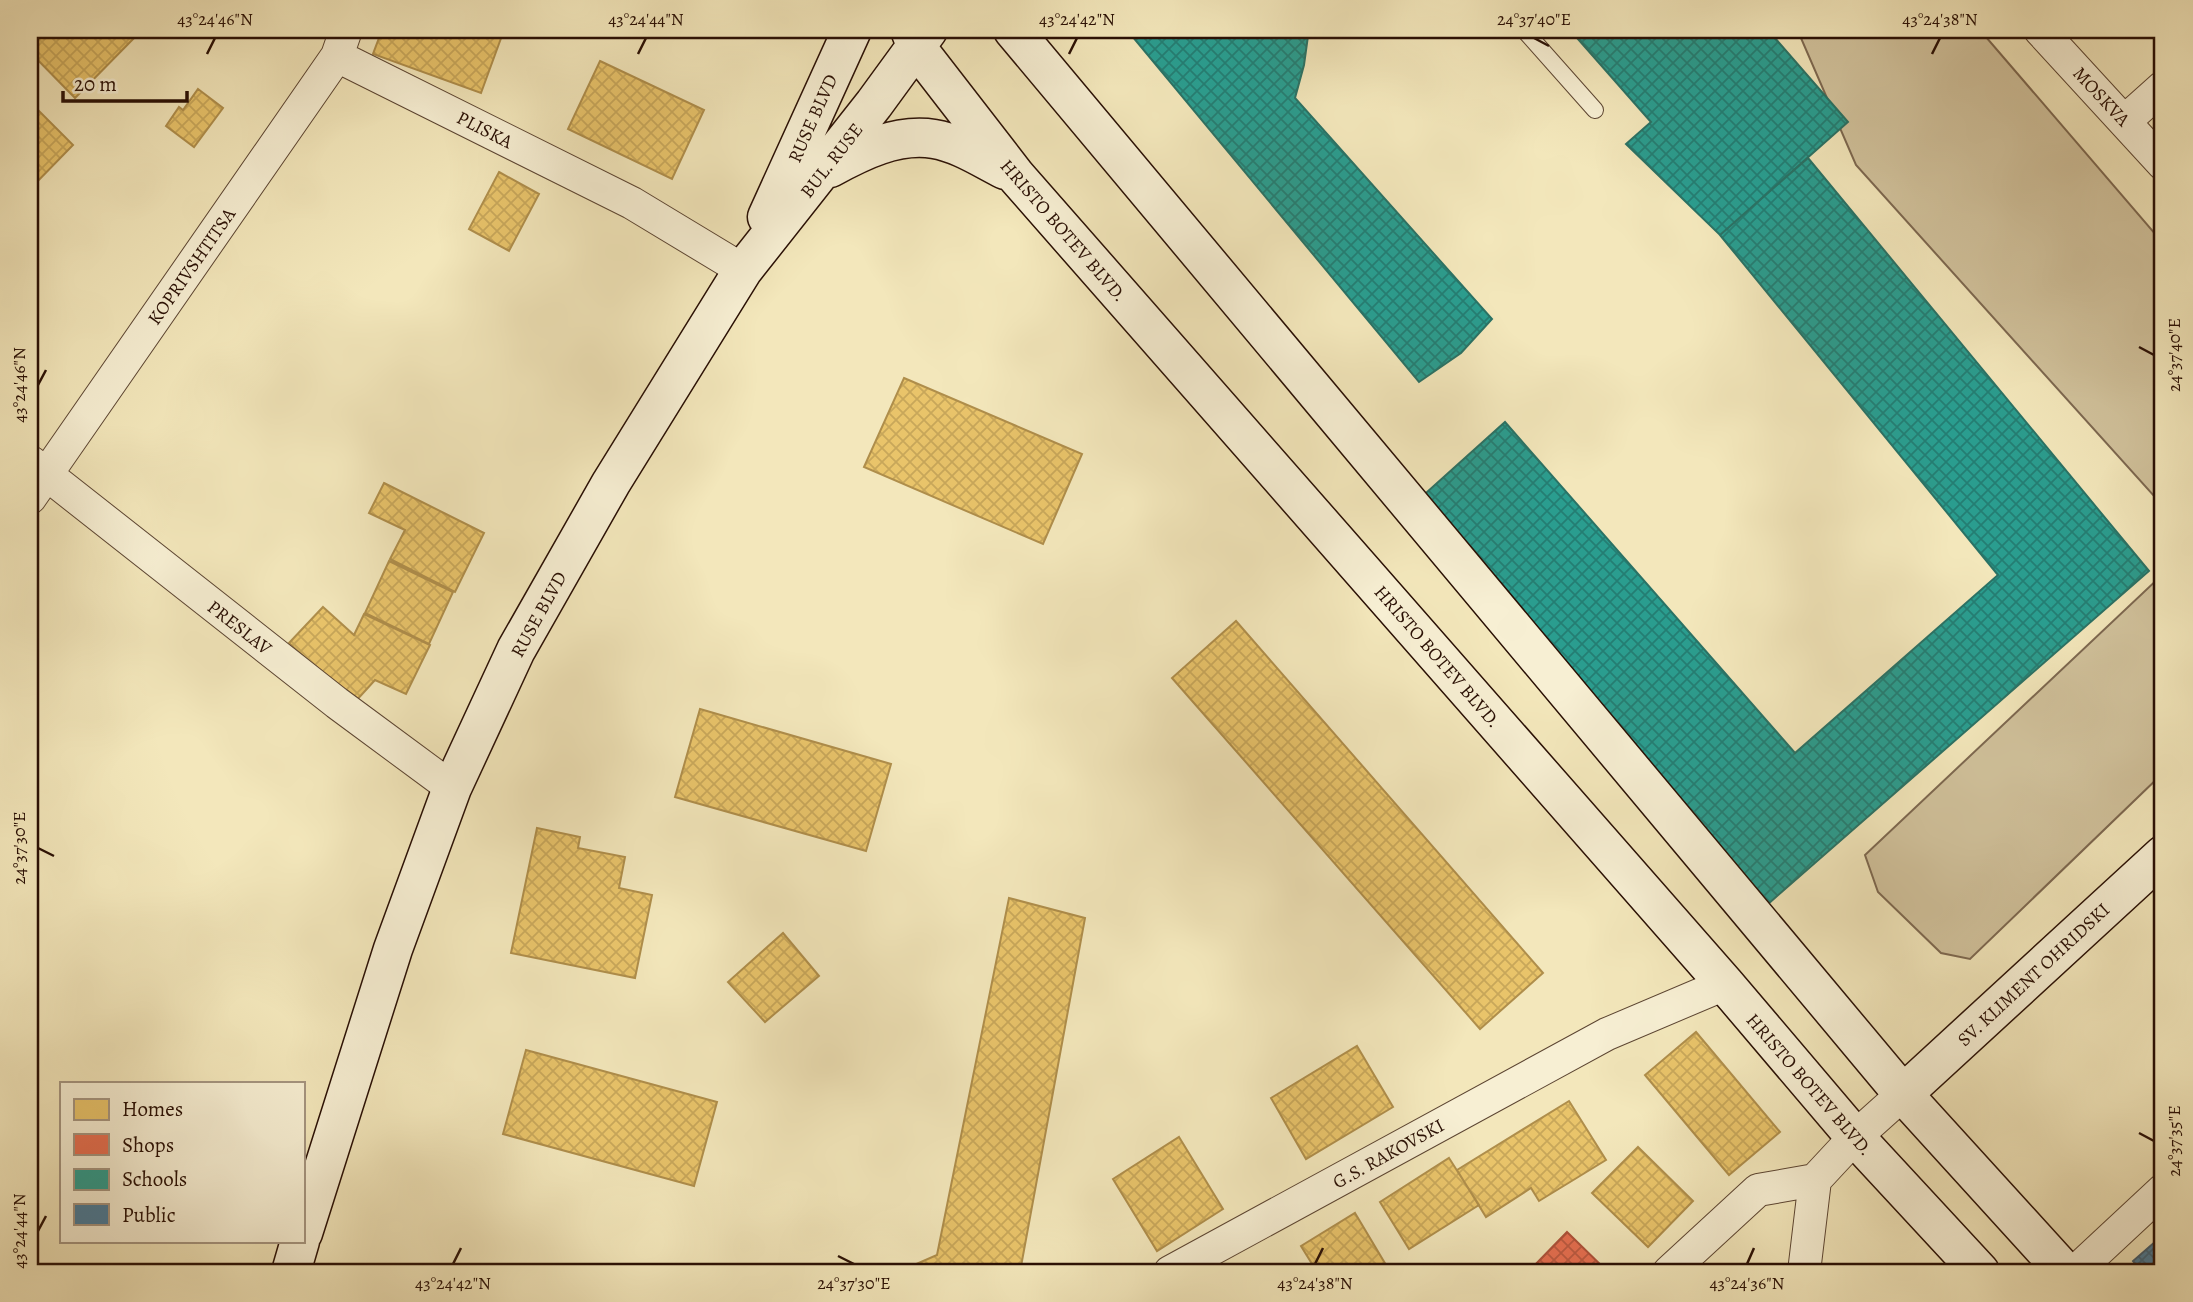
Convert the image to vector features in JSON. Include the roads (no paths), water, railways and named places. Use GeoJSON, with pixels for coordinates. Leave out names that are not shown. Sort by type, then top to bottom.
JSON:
{"type":"FeatureCollection","features":[{"type":"Feature","properties":{"kind":"main road","name":"RUSE BLVD"},"geometry":{"type":"LineString","coordinates":[[304,1230],[393,949],[452,788],[516,650],[611,483],[743,270],[852,30]]}},
{"type":"Feature","properties":{"kind":"main road"},"geometry":{"type":"LineString","coordinates":[[1013,30],[1903,1094],[2065,1272]]}},
{"type":"Feature","properties":{"kind":"main road","name":"BUL. RUSE"},"geometry":{"type":"LineString","coordinates":[[743,270],[821,172],[918,36]]}},
{"type":"Feature","properties":{"kind":"main road","name":"HRISTO BOTEV BLVD."},"geometry":{"type":"LineString","coordinates":[[918,36],[1016,176],[1725,984],[1855,1137],[1980,1272]]}},
{"type":"Feature","properties":{"kind":"main road"},"geometry":{"type":"LineString","coordinates":[[821,172],[872,146],[906,139],[934,139],[958,147],[1016,176]]}},
{"type":"Feature","properties":{"kind":"main road","name":"SV. KLIMENT OHRIDSKI"},"geometry":{"type":"LineString","coordinates":[[1903,1094],[2163,855]]}},
{"type":"Feature","properties":{"kind":"main road"},"geometry":{"type":"LineString","coordinates":[[291,1272],[300,1242]]}},
{"type":"Feature","properties":{"kind":"street","name":"MOSKVA"},"geometry":{"type":"LineString","coordinates":[[2040,30],[2163,164]]}},
{"type":"Feature","properties":{"kind":"street","name":"PLISKA"},"geometry":{"type":"LineString","coordinates":[[342,43],[632,203],[743,270]]}},
{"type":"Feature","properties":{"kind":"street","name":"KOPRIVSHTITSA"},"geometry":{"type":"LineString","coordinates":[[35,478],[342,43]]}},
{"type":"Feature","properties":{"kind":"street"},"geometry":{"type":"LineString","coordinates":[[2125,121],[2163,87]]}},
{"type":"Feature","properties":{"kind":"street","name":"PRESLAV"},"geometry":{"type":"LineString","coordinates":[[35,478],[452,788]]}},
{"type":"Feature","properties":{"kind":"street","name":"G.S. RAKOVSKI"},"geometry":{"type":"LineString","coordinates":[[1170,1272],[1607,1034],[1725,984]]}},
{"type":"Feature","properties":{"kind":"street"},"geometry":{"type":"LineString","coordinates":[[1804,1272],[1815,1180],[1855,1137],[1903,1094]]}},
{"type":"Feature","properties":{"kind":"street"},"geometry":{"type":"LineString","coordinates":[[1669,1272],[1758,1190],[1815,1180]]}},
{"type":"Feature","properties":{"kind":"street"},"geometry":{"type":"LineString","coordinates":[[2075,1272],[2163,1190]]}},
{"type":"Feature","properties":{"kind":"lane"},"geometry":{"type":"LineString","coordinates":[[1524,30],[1595,110]]}}]}
